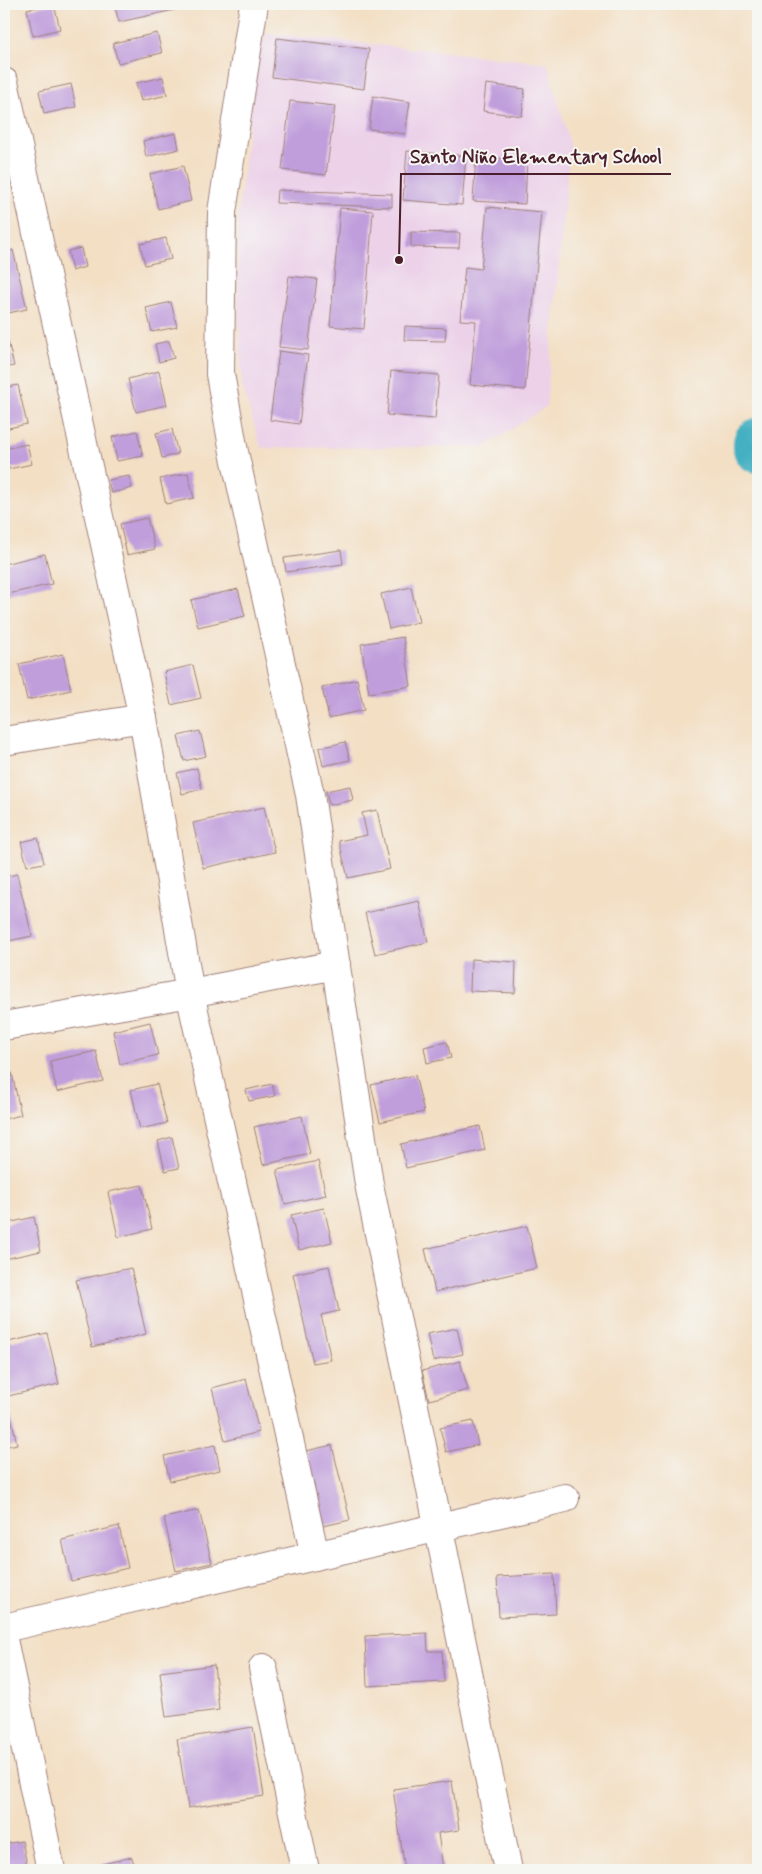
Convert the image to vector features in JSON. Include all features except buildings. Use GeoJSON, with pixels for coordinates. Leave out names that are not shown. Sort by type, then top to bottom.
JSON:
{"type":"FeatureCollection","features":[{"type":"Feature","properties":{"kind":"street"},"geometry":{"type":"LineString","coordinates":[[254,4],[222,212],[220,374],[234,452],[310,795],[369,1184],[508,1870]]}},
{"type":"Feature","properties":{"kind":"street"},"geometry":{"type":"LineString","coordinates":[[4,82],[144,718],[190,993],[315,1556]]}},
{"type":"Feature","properties":{"kind":"street"},"geometry":{"type":"LineString","coordinates":[[4,741],[144,718]]}},
{"type":"Feature","properties":{"kind":"street"},"geometry":{"type":"LineString","coordinates":[[4,1026],[336,965]]}},
{"type":"Feature","properties":{"kind":"street"},"geometry":{"type":"LineString","coordinates":[[4,1628],[565,1498]]}},
{"type":"Feature","properties":{"kind":"street"},"geometry":{"type":"LineString","coordinates":[[4,1644],[51,1870]]}},
{"type":"Feature","properties":{"kind":"street"},"geometry":{"type":"LineString","coordinates":[[263,1668],[305,1870]]}},
{"type":"Feature","properties":{"kind":"shaded area"},"geometry":{"type":"Polygon","coordinates":[[[266,33],[547,63],[570,144],[546,407],[484,447],[261,448],[242,385],[238,303],[238,217],[255,68],[266,33]]]}},
{"type":"Feature","properties":{"kind":"waterway"},"geometry":{"type":"LineString","coordinates":[[758,443],[758,448]]}},
{"type":"Feature","properties":{"kind":"place","name":"Santo Niño Elementary School"},"geometry":{"type":"Point","coordinates":[399,260]}}]}
